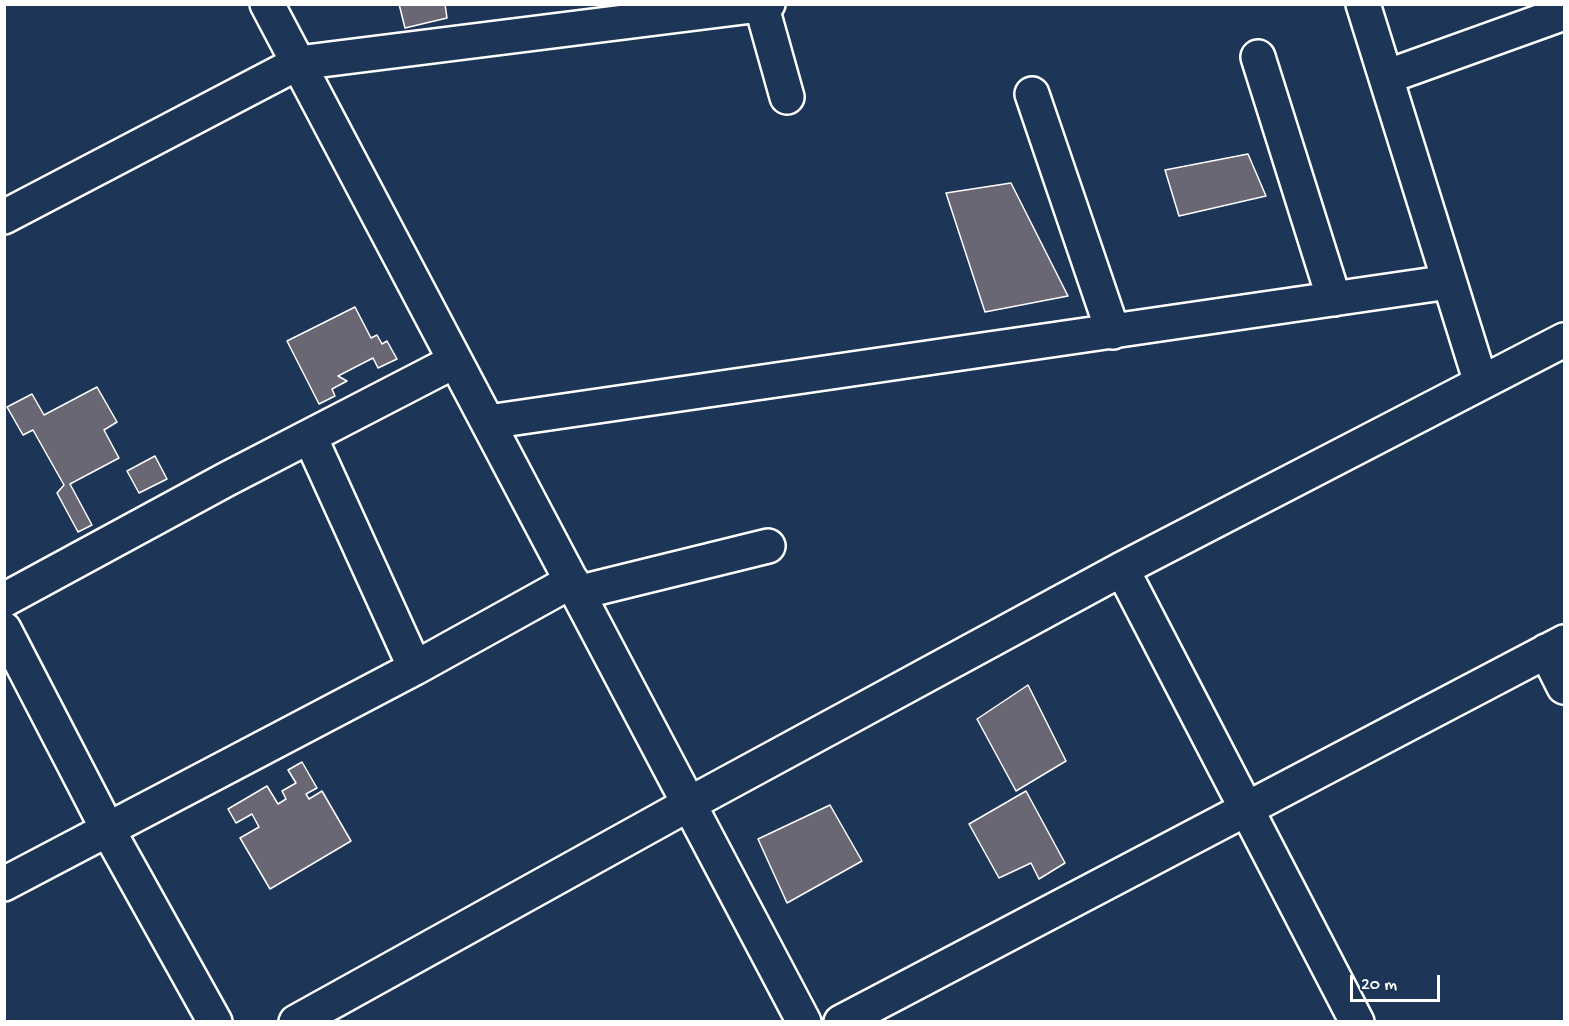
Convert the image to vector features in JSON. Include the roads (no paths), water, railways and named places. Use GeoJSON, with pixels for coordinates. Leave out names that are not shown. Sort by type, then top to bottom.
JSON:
{"type":"FeatureCollection","features":[{"type":"Feature","properties":{"kind":"street"},"geometry":{"type":"LineString","coordinates":[[267,4],[804,1022]]}},
{"type":"Feature","properties":{"kind":"street"},"geometry":{"type":"LineString","coordinates":[[1363,4],[1481,383]]}},
{"type":"Feature","properties":{"kind":"street"},"geometry":{"type":"LineString","coordinates":[[4,217],[298,63],[763,5],[787,97]]}},
{"type":"Feature","properties":{"kind":"street"},"geometry":{"type":"LineString","coordinates":[[1386,77],[1564,14]]}},
{"type":"Feature","properties":{"kind":"street"},"geometry":{"type":"LineString","coordinates":[[1258,57],[1334,299]]}},
{"type":"Feature","properties":{"kind":"street"},"geometry":{"type":"LineString","coordinates":[[1032,94],[1113,332]]}},
{"type":"Feature","properties":{"kind":"street"},"geometry":{"type":"LineString","coordinates":[[488,422],[1449,282]]}},
{"type":"Feature","properties":{"kind":"street"},"geometry":{"type":"LineString","coordinates":[[296,1022],[689,804],[1122,569],[1564,340]]}},
{"type":"Feature","properties":{"kind":"street"},"geometry":{"type":"LineString","coordinates":[[4,600],[456,362]]}},
{"type":"Feature","properties":{"kind":"street"},"geometry":{"type":"LineString","coordinates":[[310,437],[415,668]]}},
{"type":"Feature","properties":{"kind":"street"},"geometry":{"type":"LineString","coordinates":[[4,884],[415,668],[575,587],[768,546]]}},
{"type":"Feature","properties":{"kind":"street"},"geometry":{"type":"LineString","coordinates":[[1122,569],[1357,1022]]}},
{"type":"Feature","properties":{"kind":"street"},"geometry":{"type":"LineString","coordinates":[[4,629],[108,830],[215,1022]]}},
{"type":"Feature","properties":{"kind":"street"},"geometry":{"type":"LineString","coordinates":[[842,1022],[1555,647],[1564,687]]}}]}
